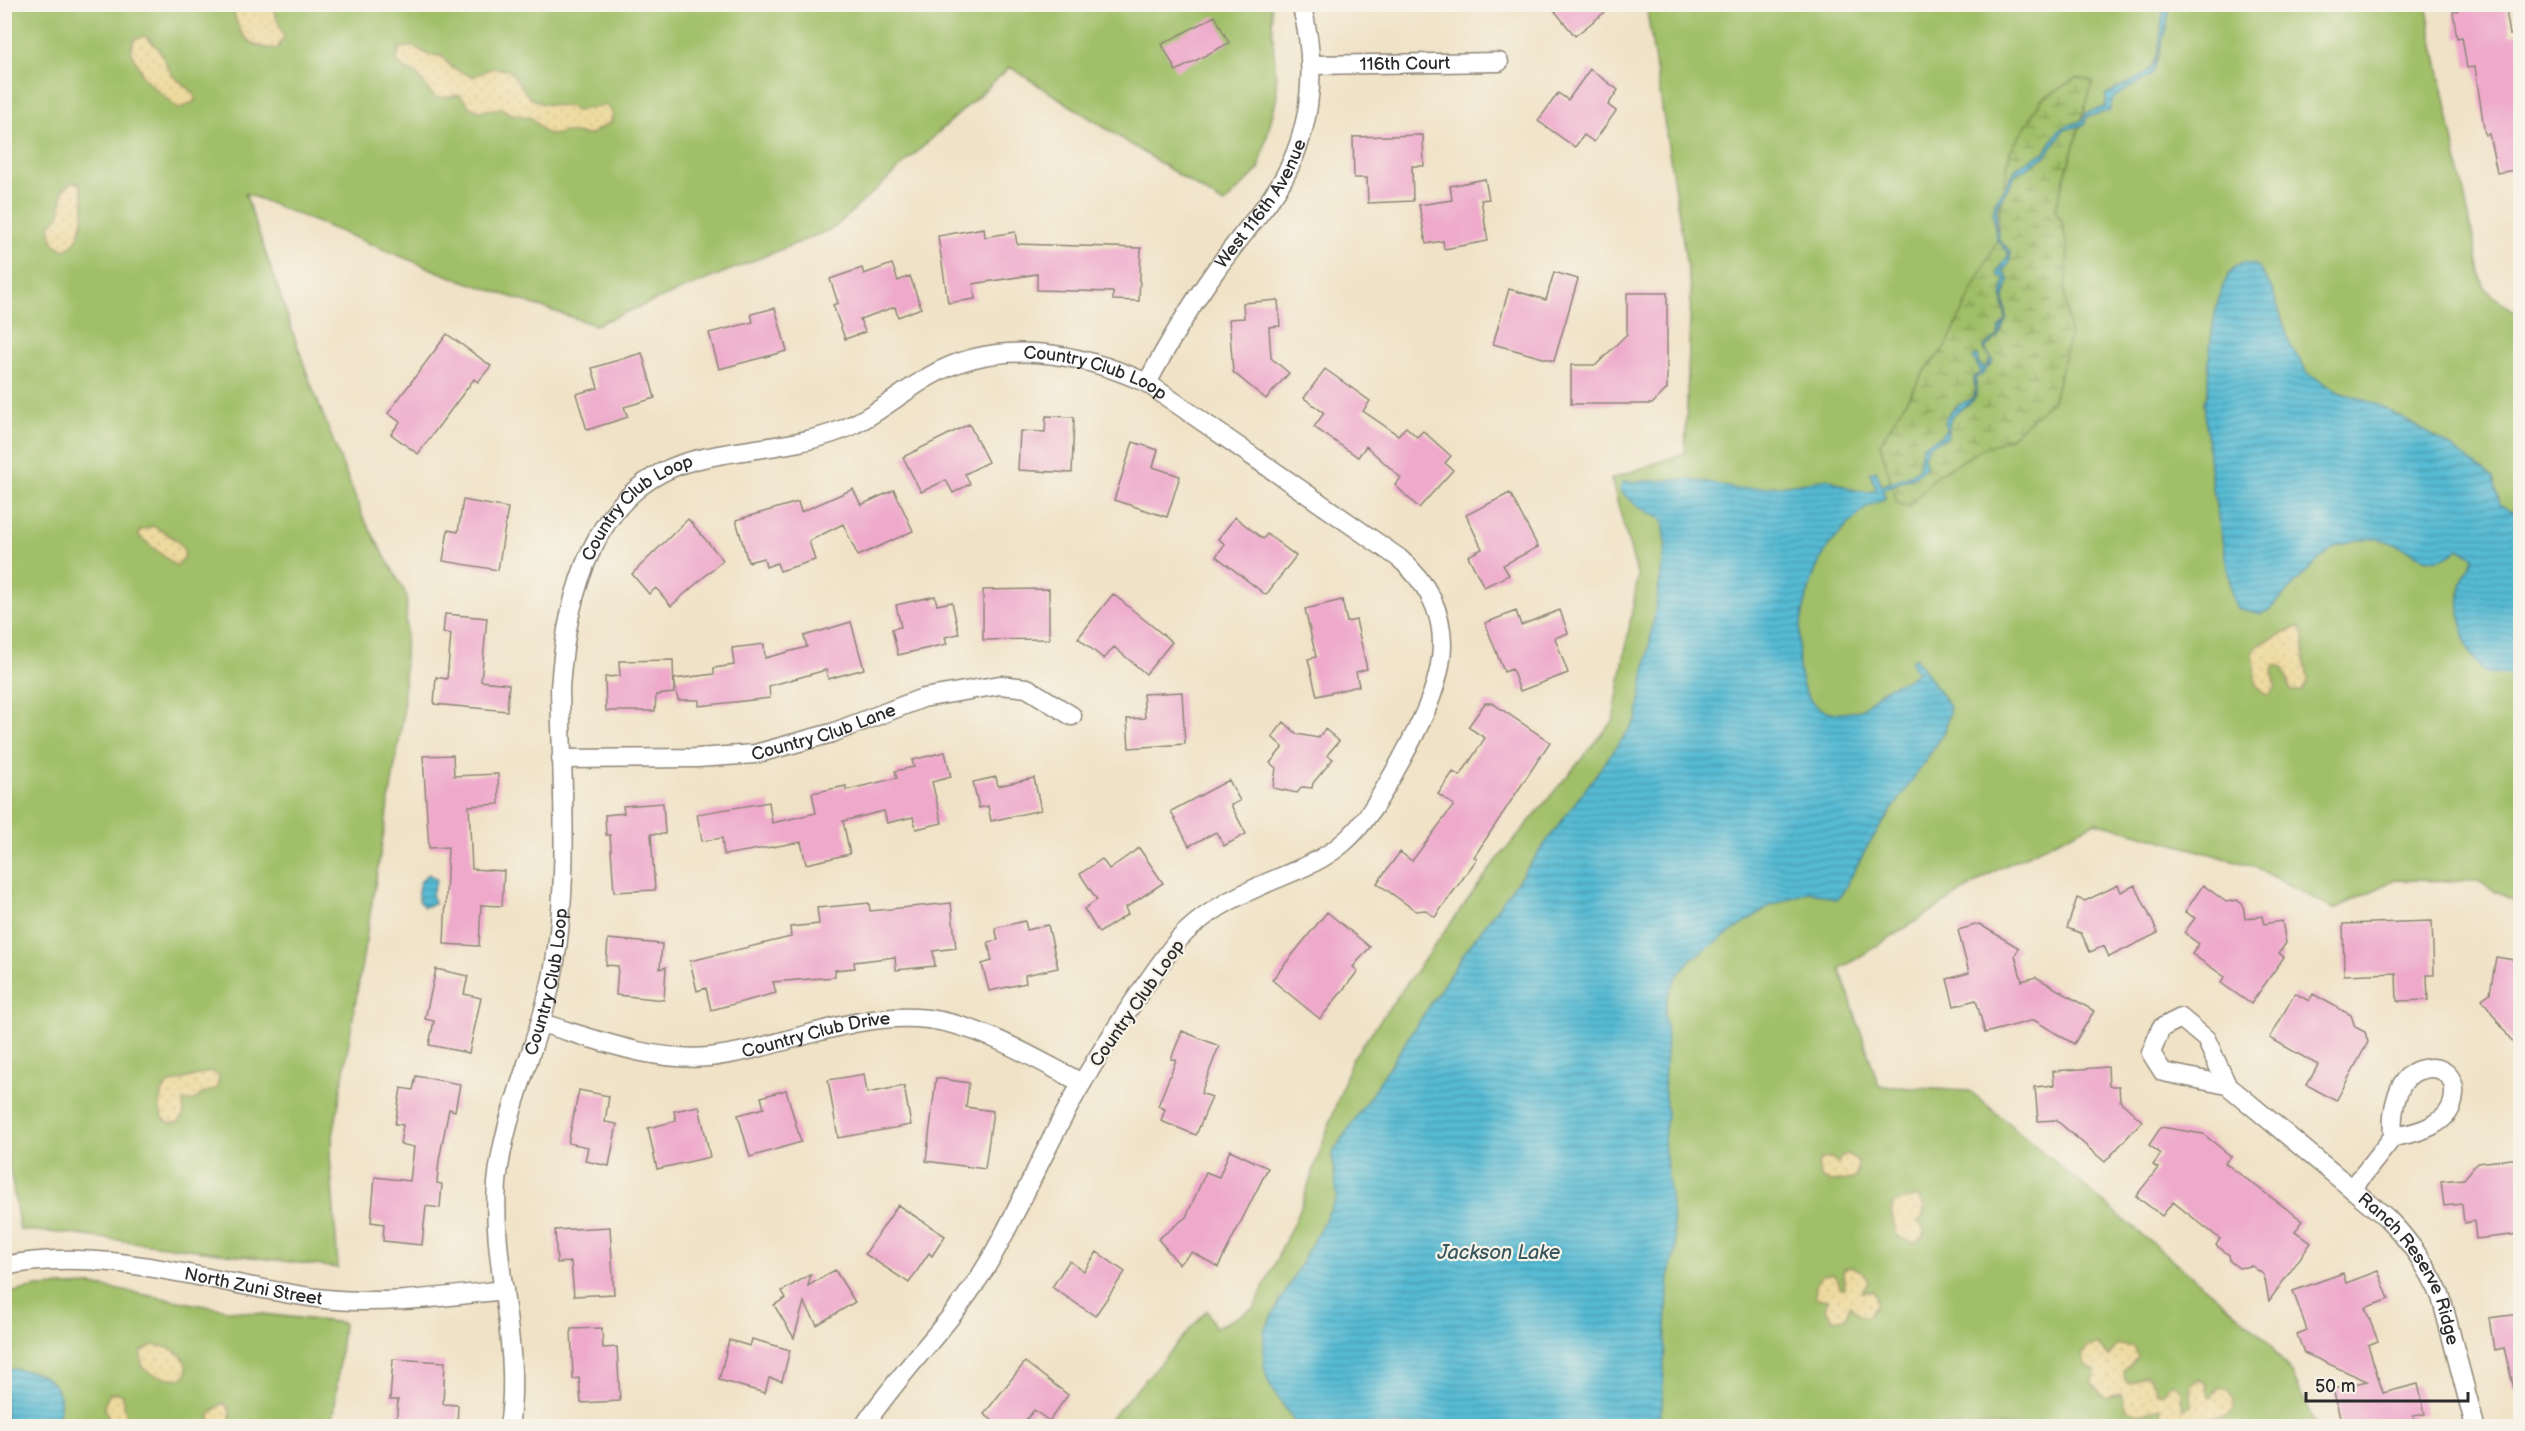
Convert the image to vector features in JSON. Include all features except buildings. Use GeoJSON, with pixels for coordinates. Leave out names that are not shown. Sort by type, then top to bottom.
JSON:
{"type":"FeatureCollection","features":[{"type":"Feature","properties":{"kind":"street","name":"West 116th Avenue"},"geometry":{"type":"LineString","coordinates":[[1147,383],[1195,300],[1282,181],[1304,130],[1310,101],[1311,65],[1301,4]]}},
{"type":"Feature","properties":{"kind":"street","name":"116th Court"},"geometry":{"type":"LineString","coordinates":[[1311,65],[1499,62]]}},
{"type":"Feature","properties":{"kind":"street","name":"Country Club Loop"},"geometry":{"type":"LineString","coordinates":[[509,1426],[513,1366],[496,1235],[498,1182],[510,1116],[541,1023],[562,916],[560,688],[562,656],[567,620],[580,574],[595,540],[610,518],[640,486],[658,474],[694,460],[789,443],[838,431],[876,413],[905,391],[947,367],[984,356],[1059,354],[1121,371],[1147,383],[1318,500],[1410,567],[1420,579],[1437,613],[1442,643],[1441,671],[1424,719],[1390,780],[1370,812],[1344,843],[1319,859],[1258,886],[1207,916],[1181,937],[1082,1083],[990,1261],[952,1316],[879,1402],[864,1426]]}},
{"type":"Feature","properties":{"kind":"street","name":"Country Club Lane"},"geometry":{"type":"LineString","coordinates":[[561,759],[697,758],[755,754],[832,733],[923,698],[1000,685],[1027,688],[1072,716]]}},
{"type":"Feature","properties":{"kind":"street","name":"Country Club Drive"},"geometry":{"type":"LineString","coordinates":[[541,1023],[640,1052],[686,1057],[737,1053],[864,1020],[901,1017],[929,1019],[971,1029],[989,1036],[1082,1083]]}},
{"type":"Feature","properties":{"kind":"street","name":"Ranch Reserve Ridge"},"geometry":{"type":"LineString","coordinates":[[2227,1085],[2404,1235],[2433,1277],[2441,1297],[2475,1426]]}},
{"type":"Feature","properties":{"kind":"street","name":"Ranch Reserve Ridge"},"geometry":{"type":"LineString","coordinates":[[2352,1189],[2392,1137]]}},
{"type":"Feature","properties":{"kind":"street","name":"North Zuni Street"},"geometry":{"type":"LineString","coordinates":[[4,1266],[32,1260],[69,1260],[166,1269],[257,1289],[335,1300],[441,1298],[504,1290]]}},
{"type":"Feature","properties":{"kind":"green space"},"geometry":{"type":"Polygon","coordinates":[[[4,5],[1271,5],[1277,96],[1259,169],[1224,204],[1010,67],[834,228],[595,325],[449,276],[245,193],[309,379],[363,517],[407,596],[403,717],[330,1155],[338,1268],[62,1233],[20,1230],[4,1133],[4,5]]]}},
{"type":"Feature","properties":{"kind":"green space"},"geometry":{"type":"Polygon","coordinates":[[[1646,5],[2426,5],[2483,287],[2520,317],[2520,904],[2478,881],[2395,880],[2334,909],[2253,866],[2096,822],[1998,869],[1840,969],[1879,1086],[1970,1091],[2262,1335],[2292,1374],[2316,1426],[1104,1426],[1207,1310],[1216,1328],[1254,1308],[1300,1209],[1352,1059],[1493,865],[1613,721],[1638,577],[1611,479],[1685,453],[1691,293],[1646,5]]]}},
{"type":"Feature","properties":{"kind":"green space"},"geometry":{"type":"Polygon","coordinates":[[[2076,78],[2093,81],[2055,210],[2062,222],[2068,249],[2065,297],[2070,335],[2053,400],[2010,438],[1984,448],[1937,475],[1908,507],[1897,503],[1880,443],[1924,372],[1946,346],[1997,240],[2000,207],[2010,152],[2041,100],[2076,78]]]}},
{"type":"Feature","properties":{"kind":"green space"},"geometry":{"type":"Polygon","coordinates":[[[92,1285],[227,1310],[343,1323],[333,1426],[5,1426],[4,1294],[37,1287],[92,1285]]]}},
{"type":"Feature","properties":{"kind":"sand"},"geometry":{"type":"Polygon","coordinates":[[[219,5],[272,5],[284,37],[277,49],[260,46],[248,40],[239,29],[234,13],[219,5]]]}},
{"type":"Feature","properties":{"kind":"sand"},"geometry":{"type":"Polygon","coordinates":[[[146,36],[158,48],[172,75],[194,93],[195,101],[178,109],[144,78],[131,51],[134,39],[146,36]]]}},
{"type":"Feature","properties":{"kind":"sand"},"geometry":{"type":"Polygon","coordinates":[[[413,46],[429,55],[442,56],[452,68],[473,77],[492,68],[509,70],[530,98],[543,104],[571,107],[575,111],[606,105],[613,114],[611,122],[589,135],[566,132],[553,135],[544,132],[532,118],[509,113],[502,108],[479,111],[470,107],[460,95],[437,98],[417,75],[403,68],[396,61],[400,48],[413,46]]]}},
{"type":"Feature","properties":{"kind":"sand"},"geometry":{"type":"Polygon","coordinates":[[[71,182],[79,183],[82,190],[83,220],[76,239],[64,250],[53,243],[50,226],[60,214],[63,190],[71,182]]]}},
{"type":"Feature","properties":{"kind":"sand"},"geometry":{"type":"Polygon","coordinates":[[[153,526],[174,538],[182,546],[185,557],[176,566],[139,536],[139,531],[153,526]]]}},
{"type":"Feature","properties":{"kind":"sand"},"geometry":{"type":"Polygon","coordinates":[[[2300,626],[2304,635],[2304,662],[2309,679],[2302,691],[2291,691],[2283,667],[2276,665],[2272,670],[2276,687],[2270,694],[2265,695],[2256,685],[2253,650],[2258,645],[2300,626]]]}},
{"type":"Feature","properties":{"kind":"sand"},"geometry":{"type":"Polygon","coordinates":[[[211,1071],[219,1076],[217,1088],[202,1094],[195,1100],[183,1101],[184,1114],[179,1122],[169,1123],[160,1110],[160,1099],[168,1084],[211,1071]]]}},
{"type":"Feature","properties":{"kind":"sand"},"geometry":{"type":"Polygon","coordinates":[[[1847,1154],[1858,1161],[1854,1179],[1830,1182],[1821,1177],[1818,1164],[1821,1159],[1833,1158],[1838,1164],[1841,1156],[1847,1154]]]}},
{"type":"Feature","properties":{"kind":"sand"},"geometry":{"type":"Polygon","coordinates":[[[1917,1196],[1924,1206],[1923,1217],[1918,1222],[1924,1229],[1924,1236],[1914,1243],[1897,1237],[1891,1211],[1894,1203],[1917,1196]]]}},
{"type":"Feature","properties":{"kind":"sand"},"geometry":{"type":"Polygon","coordinates":[[[1853,1267],[1863,1272],[1868,1282],[1862,1292],[1872,1291],[1876,1295],[1877,1303],[1868,1316],[1860,1316],[1850,1305],[1845,1318],[1833,1320],[1825,1308],[1828,1300],[1817,1298],[1815,1294],[1817,1281],[1822,1275],[1833,1274],[1841,1289],[1845,1289],[1843,1272],[1846,1268],[1853,1267]]]}},
{"type":"Feature","properties":{"kind":"sand"},"geometry":{"type":"Polygon","coordinates":[[[2097,1344],[2109,1357],[2117,1345],[2133,1346],[2138,1357],[2124,1371],[2125,1379],[2131,1383],[2146,1374],[2151,1379],[2157,1393],[2163,1393],[2169,1384],[2175,1384],[2180,1389],[2183,1410],[2192,1406],[2190,1386],[2198,1379],[2206,1383],[2211,1398],[2219,1387],[2228,1389],[2234,1400],[2233,1410],[2226,1416],[2207,1418],[2207,1426],[2163,1426],[2160,1408],[2142,1413],[2130,1411],[2125,1408],[2121,1394],[2105,1398],[2091,1382],[2096,1371],[2086,1366],[2082,1355],[2087,1347],[2097,1344]]]}},
{"type":"Feature","properties":{"kind":"sand"},"geometry":{"type":"Polygon","coordinates":[[[153,1345],[171,1349],[181,1355],[187,1373],[181,1379],[156,1375],[142,1367],[141,1352],[153,1345]]]}},
{"type":"Feature","properties":{"kind":"sand"},"geometry":{"type":"Polygon","coordinates":[[[110,1393],[119,1393],[123,1396],[126,1416],[132,1426],[112,1426],[104,1406],[110,1393]]]}},
{"type":"Feature","properties":{"kind":"sand"},"geometry":{"type":"Polygon","coordinates":[[[223,1403],[230,1413],[227,1426],[210,1426],[210,1414],[223,1403]]]}},
{"type":"Feature","properties":{"kind":"water"},"geometry":{"type":"Polygon","coordinates":[[[2165,5],[2170,5],[2153,74],[2116,96],[2112,100],[2110,111],[2088,116],[2084,125],[2064,130],[2046,156],[2016,174],[1997,206],[1996,225],[1999,239],[2011,252],[2009,264],[2003,272],[2009,280],[2004,298],[2007,320],[1998,337],[1986,347],[1988,354],[1984,346],[1998,336],[1999,329],[2006,320],[2002,296],[2005,278],[1999,277],[1998,272],[2009,254],[1996,238],[1993,214],[1995,202],[2017,167],[2045,152],[2058,131],[2083,120],[2086,113],[2106,106],[2106,95],[2147,72],[2159,49],[2165,5]]]}},
{"type":"Feature","properties":{"kind":"water"},"geometry":{"type":"Polygon","coordinates":[[[2243,262],[2254,264],[2272,289],[2291,347],[2309,374],[2339,392],[2377,404],[2444,442],[2493,478],[2500,504],[2510,511],[2520,513],[2520,676],[2485,673],[2472,657],[2464,636],[2460,614],[2460,593],[2465,574],[2474,557],[2459,548],[2448,556],[2427,559],[2389,541],[2362,539],[2346,543],[2331,549],[2269,610],[2261,614],[2237,608],[2233,600],[2211,478],[2204,402],[2208,393],[2211,341],[2218,300],[2224,283],[2233,270],[2243,262]]]}},
{"type":"Feature","properties":{"kind":"water","name":"Jackson Lake"},"geometry":{"type":"Polygon","coordinates":[[[1978,355],[1978,362],[1983,368],[1988,365],[1991,358],[1993,361],[1982,375],[1975,378],[1977,387],[1975,398],[1951,417],[1947,438],[1928,446],[1924,456],[1926,467],[1915,476],[1883,489],[1885,498],[1866,508],[1825,552],[1807,596],[1801,625],[1799,654],[1801,680],[1811,700],[1829,712],[1856,711],[1885,689],[1917,673],[1911,661],[1915,657],[1950,707],[1945,732],[1870,842],[1840,897],[1836,900],[1810,891],[1770,906],[1691,959],[1677,976],[1667,998],[1664,1085],[1667,1114],[1664,1141],[1676,1250],[1669,1273],[1662,1406],[1658,1426],[1297,1426],[1269,1384],[1264,1366],[1264,1331],[1337,1197],[1332,1154],[1462,956],[1637,719],[1666,544],[1663,520],[1637,506],[1620,491],[1622,482],[1691,479],[1736,489],[1829,479],[1854,490],[1871,492],[1876,489],[1870,473],[1876,470],[1882,486],[1912,474],[1918,469],[1923,445],[1940,437],[1947,429],[1944,423],[1952,410],[1973,398],[1976,390],[1973,378],[1981,372],[1973,358],[1978,355]]]}},
{"type":"Feature","properties":{"kind":"water"},"geometry":{"type":"Polygon","coordinates":[[[429,874],[437,880],[432,893],[434,904],[424,907],[419,899],[418,889],[422,880],[429,874]]]}},
{"type":"Feature","properties":{"kind":"water"},"geometry":{"type":"Polygon","coordinates":[[[5,1369],[30,1371],[52,1382],[60,1398],[58,1426],[5,1426],[5,1369]]]}}]}
